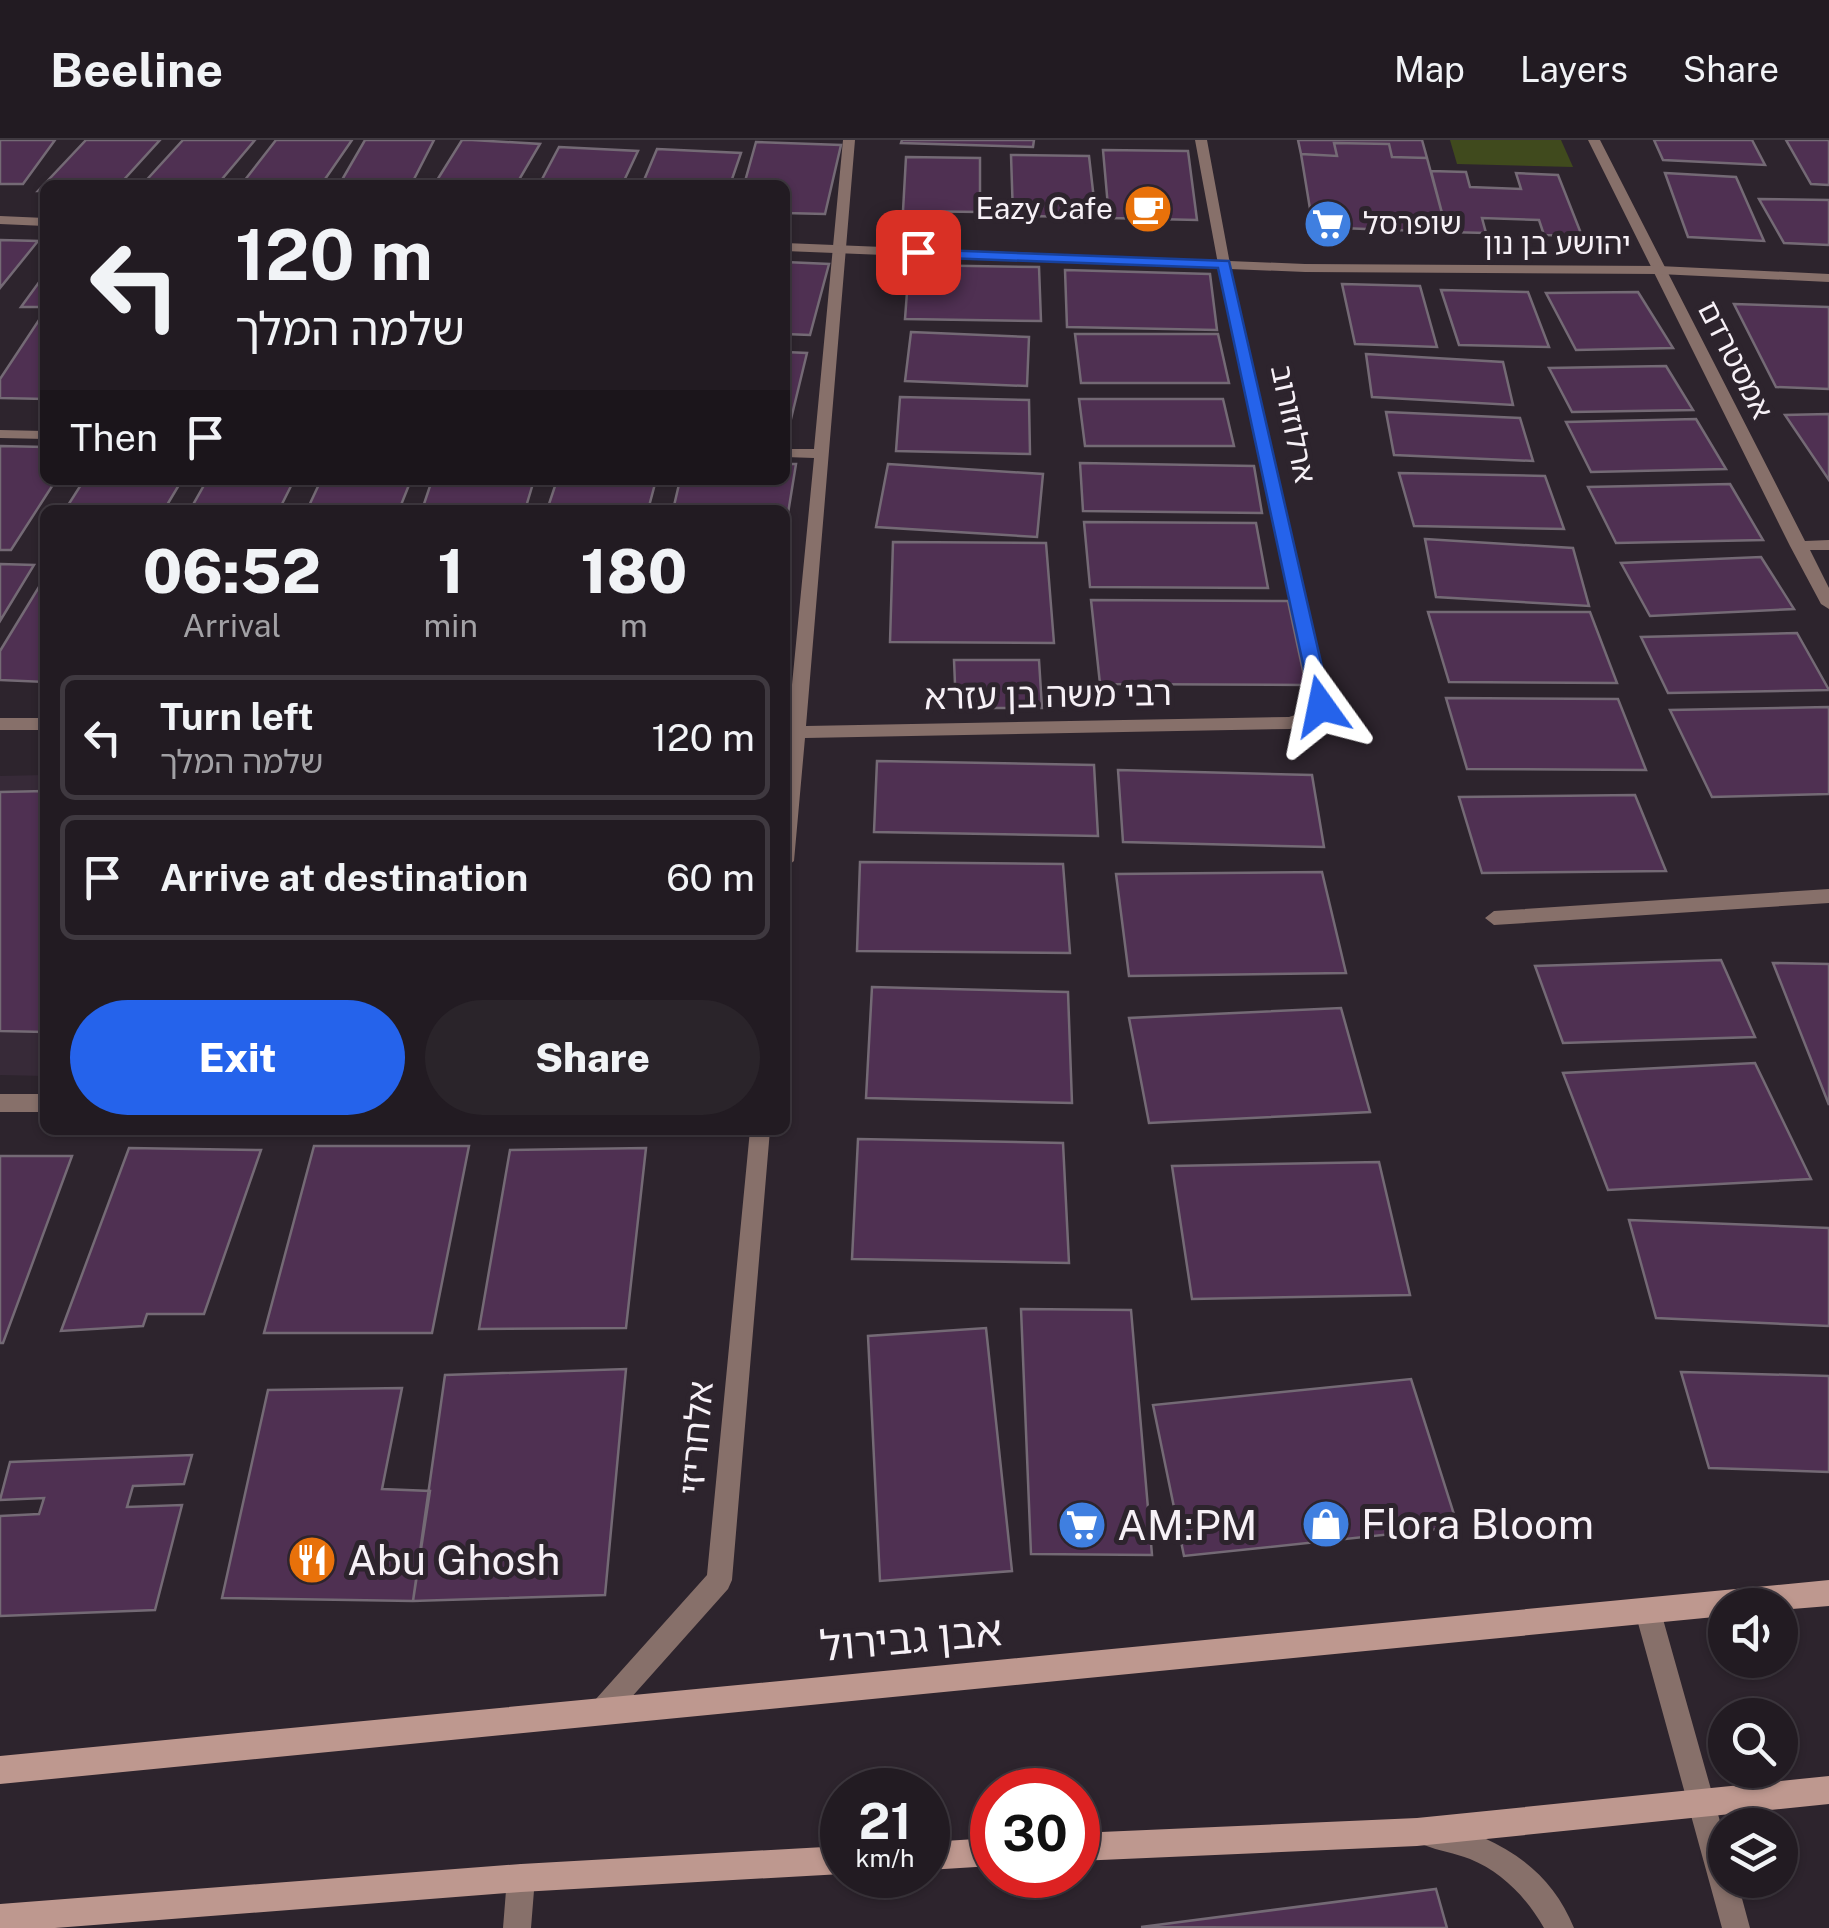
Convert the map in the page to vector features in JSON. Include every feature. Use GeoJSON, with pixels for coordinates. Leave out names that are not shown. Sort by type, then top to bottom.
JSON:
{"type":"FeatureCollection","features":[{"type":"Feature","properties":{"kind":"main road","name":"אבן גבירול"},"geometry":{"type":"LineString","coordinates":[[0,1770],[1829,1592]]}},
{"type":"Feature","properties":{"kind":"main road"},"geometry":{"type":"LineString","coordinates":[[1100,1847],[1417,1832],[1702,1806],[1829,1790]]}},
{"type":"Feature","properties":{"kind":"main road"},"geometry":{"type":"LineString","coordinates":[[0,1918],[521,1878],[820,1861]]}},
{"type":"Feature","properties":{"kind":"street"},"geometry":{"type":"LineString","coordinates":[[791,732],[842,250],[849,140]]}},
{"type":"Feature","properties":{"kind":"street","name":"ארלוזורוב"},"geometry":{"type":"LineString","coordinates":[[1202,140],[1224,264],[1321,706],[1310,716]]}},
{"type":"Feature","properties":{"kind":"street","name":"אמסטרדם"},"geometry":{"type":"LineString","coordinates":[[1594,140],[1829,604]]}},
{"type":"Feature","properties":{"kind":"street"},"geometry":{"type":"LineString","coordinates":[[0,220],[40,222]]}},
{"type":"Feature","properties":{"kind":"street","name":"יהושע בן נון"},"geometry":{"type":"LineString","coordinates":[[790,248],[1224,264],[1659,270],[1829,278]]}},
{"type":"Feature","properties":{"kind":"street"},"geometry":{"type":"LineString","coordinates":[[0,434],[40,435]]}},
{"type":"Feature","properties":{"kind":"street"},"geometry":{"type":"LineString","coordinates":[[790,453],[822,454]]}},
{"type":"Feature","properties":{"kind":"street"},"geometry":{"type":"LineString","coordinates":[[1798,546],[1829,545]]}},
{"type":"Feature","properties":{"kind":"street","name":"רבי משה בן עזרא"},"geometry":{"type":"LineString","coordinates":[[791,732],[1290,724],[1310,716]]}},
{"type":"Feature","properties":{"kind":"street"},"geometry":{"type":"LineString","coordinates":[[0,724],[40,724]]}},
{"type":"Feature","properties":{"kind":"street"},"geometry":{"type":"LineString","coordinates":[[1494,918],[1829,896]]}},
{"type":"Feature","properties":{"kind":"street"},"geometry":{"type":"LineString","coordinates":[[0,1103],[40,1104]]}},
{"type":"Feature","properties":{"kind":"street","name":"אלחריזי"},"geometry":{"type":"LineString","coordinates":[[604,1710],[718,1580],[760,1135]]}},
{"type":"Feature","properties":{"kind":"street"},"geometry":{"type":"LineString","coordinates":[[1648,1612],[1736,1928]]}},
{"type":"Feature","properties":{"kind":"street"},"geometry":{"type":"LineString","coordinates":[[1417,1832],[1474,1846],[1523,1872],[1560,1928]]}},
{"type":"Feature","properties":{"kind":"street"},"geometry":{"type":"LineString","coordinates":[[517,1928],[521,1878]]}},
{"type":"Feature","properties":{"kind":"shaded area"},"geometry":{"type":"Polygon","coordinates":[[[40,775],[40,1076],[0,1075],[0,776],[40,775]]]}},
{"type":"Feature","properties":{"kind":"green space"},"geometry":{"type":"Polygon","coordinates":[[[1450,140],[1561,140],[1573,167],[1457,164],[1450,140]]]}},
{"type":"Feature","properties":{"kind":"building"},"geometry":{"type":"Polygon","coordinates":[[[0,140],[55,140],[23,184],[0,184],[0,140]]]}},
{"type":"Feature","properties":{"kind":"building"},"geometry":{"type":"Polygon","coordinates":[[[86,140],[160,140],[124,180],[48,180],[86,140]]]}},
{"type":"Feature","properties":{"kind":"building"},"geometry":{"type":"Polygon","coordinates":[[[183,140],[255,140],[221,180],[147,180],[183,140]]]}},
{"type":"Feature","properties":{"kind":"building"},"geometry":{"type":"Polygon","coordinates":[[[276,140],[352,140],[324,180],[245,180],[276,140]]]}},
{"type":"Feature","properties":{"kind":"building"},"geometry":{"type":"Polygon","coordinates":[[[365,140],[434,140],[414,180],[342,180],[365,140]]]}},
{"type":"Feature","properties":{"kind":"building"},"geometry":{"type":"Polygon","coordinates":[[[462,140],[540,144],[519,180],[437,180],[462,140]]]}},
{"type":"Feature","properties":{"kind":"building"},"geometry":{"type":"Polygon","coordinates":[[[1034,140],[1033,147],[901,143],[1034,140]]]}},
{"type":"Feature","properties":{"kind":"building"},"geometry":{"type":"Polygon","coordinates":[[[1298,140],[1422,140],[1427,158],[1392,157],[1389,144],[1334,143],[1337,156],[1301,154],[1298,140]]]}},
{"type":"Feature","properties":{"kind":"building"},"geometry":{"type":"Polygon","coordinates":[[[1654,140],[1752,140],[1765,165],[1663,160],[1654,140]]]}},
{"type":"Feature","properties":{"kind":"building"},"geometry":{"type":"Polygon","coordinates":[[[1786,140],[1829,140],[1829,185],[1811,184],[1786,140]]]}},
{"type":"Feature","properties":{"kind":"building"},"geometry":{"type":"Polygon","coordinates":[[[756,142],[841,145],[825,214],[790,213],[790,180],[745,180],[756,142]]]}},
{"type":"Feature","properties":{"kind":"building"},"geometry":{"type":"Polygon","coordinates":[[[1334,143],[1389,144],[1392,157],[1427,158],[1447,232],[1313,227],[1301,154],[1337,156],[1334,143]]]}},
{"type":"Feature","properties":{"kind":"building"},"geometry":{"type":"Polygon","coordinates":[[[559,147],[638,151],[624,180],[542,180],[559,147]]]}},
{"type":"Feature","properties":{"kind":"building"},"geometry":{"type":"Polygon","coordinates":[[[657,149],[741,153],[732,180],[644,180],[657,149]]]}},
{"type":"Feature","properties":{"kind":"building"},"geometry":{"type":"Polygon","coordinates":[[[1103,150],[1188,151],[1197,220],[1109,218],[1103,150]]]}},
{"type":"Feature","properties":{"kind":"building"},"geometry":{"type":"Polygon","coordinates":[[[1011,155],[1089,156],[1096,217],[1013,216],[1011,155]]]}},
{"type":"Feature","properties":{"kind":"building"},"geometry":{"type":"Polygon","coordinates":[[[906,157],[980,158],[980,212],[903,211],[906,157]]]}},
{"type":"Feature","properties":{"kind":"building"},"geometry":{"type":"Polygon","coordinates":[[[1431,171],[1466,172],[1470,187],[1521,189],[1516,173],[1558,175],[1582,236],[1544,235],[1539,220],[1482,218],[1486,233],[1447,232],[1431,171]]]}},
{"type":"Feature","properties":{"kind":"building"},"geometry":{"type":"Polygon","coordinates":[[[1665,173],[1736,177],[1764,241],[1688,237],[1665,173]]]}},
{"type":"Feature","properties":{"kind":"building"},"geometry":{"type":"Polygon","coordinates":[[[1759,199],[1829,200],[1829,245],[1784,243],[1759,199]]]}},
{"type":"Feature","properties":{"kind":"building"},"geometry":{"type":"Polygon","coordinates":[[[0,240],[38,241],[0,288],[0,240]]]}},
{"type":"Feature","properties":{"kind":"building"},"geometry":{"type":"Polygon","coordinates":[[[790,262],[829,264],[810,335],[790,334],[790,262]]]}},
{"type":"Feature","properties":{"kind":"building"},"geometry":{"type":"Polygon","coordinates":[[[909,265],[1039,267],[1041,321],[905,319],[909,265]]]}},
{"type":"Feature","properties":{"kind":"building"},"geometry":{"type":"Polygon","coordinates":[[[1065,270],[1210,274],[1217,330],[1067,327],[1065,270]]]}},
{"type":"Feature","properties":{"kind":"building"},"geometry":{"type":"Polygon","coordinates":[[[40,281],[40,307],[21,307],[40,281]]]}},
{"type":"Feature","properties":{"kind":"building"},"geometry":{"type":"Polygon","coordinates":[[[1342,284],[1420,286],[1437,347],[1355,344],[1342,284]]]}},
{"type":"Feature","properties":{"kind":"building"},"geometry":{"type":"Polygon","coordinates":[[[1441,290],[1528,292],[1549,347],[1459,345],[1441,290]]]}},
{"type":"Feature","properties":{"kind":"building"},"geometry":{"type":"Polygon","coordinates":[[[1638,292],[1673,348],[1576,350],[1546,293],[1638,292]]]}},
{"type":"Feature","properties":{"kind":"building"},"geometry":{"type":"Polygon","coordinates":[[[1734,304],[1829,307],[1829,389],[1776,387],[1734,304]]]}},
{"type":"Feature","properties":{"kind":"building"},"geometry":{"type":"Polygon","coordinates":[[[40,320],[40,399],[0,398],[0,379],[40,320]]]}},
{"type":"Feature","properties":{"kind":"building"},"geometry":{"type":"Polygon","coordinates":[[[911,332],[1029,337],[1027,386],[905,381],[911,332]]]}},
{"type":"Feature","properties":{"kind":"building"},"geometry":{"type":"Polygon","coordinates":[[[1075,334],[1218,334],[1229,383],[1081,383],[1075,334]]]}},
{"type":"Feature","properties":{"kind":"building"},"geometry":{"type":"Polygon","coordinates":[[[790,352],[807,353],[790,423],[790,352]]]}},
{"type":"Feature","properties":{"kind":"building"},"geometry":{"type":"Polygon","coordinates":[[[1366,354],[1503,362],[1513,405],[1372,397],[1366,354]]]}},
{"type":"Feature","properties":{"kind":"building"},"geometry":{"type":"Polygon","coordinates":[[[1666,366],[1693,410],[1572,412],[1549,368],[1666,366]]]}},
{"type":"Feature","properties":{"kind":"building"},"geometry":{"type":"Polygon","coordinates":[[[900,397],[1029,400],[1030,454],[896,451],[900,397]]]}},
{"type":"Feature","properties":{"kind":"building"},"geometry":{"type":"Polygon","coordinates":[[[1079,399],[1223,399],[1234,446],[1085,446],[1079,399]]]}},
{"type":"Feature","properties":{"kind":"building"},"geometry":{"type":"Polygon","coordinates":[[[1386,412],[1520,418],[1533,461],[1394,455],[1386,412]]]}},
{"type":"Feature","properties":{"kind":"building"},"geometry":{"type":"Polygon","coordinates":[[[1829,414],[1829,480],[1785,415],[1829,414]]]}},
{"type":"Feature","properties":{"kind":"building"},"geometry":{"type":"Polygon","coordinates":[[[1696,419],[1726,469],[1591,472],[1566,422],[1696,419]]]}},
{"type":"Feature","properties":{"kind":"building"},"geometry":{"type":"Polygon","coordinates":[[[0,446],[40,447],[40,485],[53,485],[11,550],[0,550],[0,446]]]}},
{"type":"Feature","properties":{"kind":"building"},"geometry":{"type":"Polygon","coordinates":[[[1080,463],[1254,466],[1262,513],[1083,511],[1080,463]]]}},
{"type":"Feature","properties":{"kind":"building"},"geometry":{"type":"Polygon","coordinates":[[[790,464],[796,464],[789,505],[674,505],[679,485],[790,485],[790,464]]]}},
{"type":"Feature","properties":{"kind":"building"},"geometry":{"type":"Polygon","coordinates":[[[888,464],[1043,474],[1037,537],[876,527],[888,464]]]}},
{"type":"Feature","properties":{"kind":"building"},"geometry":{"type":"Polygon","coordinates":[[[1399,473],[1545,476],[1564,529],[1414,526],[1399,473]]]}},
{"type":"Feature","properties":{"kind":"building"},"geometry":{"type":"Polygon","coordinates":[[[1730,484],[1763,540],[1616,543],[1588,487],[1730,484]]]}},
{"type":"Feature","properties":{"kind":"building"},"geometry":{"type":"Polygon","coordinates":[[[81,485],[179,485],[167,505],[68,505],[81,485]]]}},
{"type":"Feature","properties":{"kind":"building"},"geometry":{"type":"Polygon","coordinates":[[[204,485],[292,485],[282,505],[193,505],[204,485]]]}},
{"type":"Feature","properties":{"kind":"building"},"geometry":{"type":"Polygon","coordinates":[[[319,485],[409,485],[401,505],[309,505],[319,485]]]}},
{"type":"Feature","properties":{"kind":"building"},"geometry":{"type":"Polygon","coordinates":[[[430,485],[532,485],[526,505],[424,505],[430,485]]]}},
{"type":"Feature","properties":{"kind":"building"},"geometry":{"type":"Polygon","coordinates":[[[555,485],[655,485],[649,505],[549,505],[555,485]]]}},
{"type":"Feature","properties":{"kind":"building"},"geometry":{"type":"Polygon","coordinates":[[[1084,522],[1256,523],[1268,588],[1090,587],[1084,522]]]}},
{"type":"Feature","properties":{"kind":"building"},"geometry":{"type":"Polygon","coordinates":[[[1425,539],[1573,548],[1589,606],[1436,597],[1425,539]]]}},
{"type":"Feature","properties":{"kind":"building"},"geometry":{"type":"Polygon","coordinates":[[[893,542],[1046,543],[1054,643],[890,642],[893,542]]]}},
{"type":"Feature","properties":{"kind":"building"},"geometry":{"type":"Polygon","coordinates":[[[1761,557],[1794,609],[1650,616],[1621,563],[1761,557]]]}},
{"type":"Feature","properties":{"kind":"building"},"geometry":{"type":"Polygon","coordinates":[[[0,564],[34,565],[0,621],[0,564]]]}},
{"type":"Feature","properties":{"kind":"building"},"geometry":{"type":"Polygon","coordinates":[[[40,585],[40,682],[0,680],[0,651],[40,585]]]}},
{"type":"Feature","properties":{"kind":"building"},"geometry":{"type":"Polygon","coordinates":[[[1091,600],[1288,601],[1306,685],[1100,684],[1091,600]]]}},
{"type":"Feature","properties":{"kind":"building"},"geometry":{"type":"Polygon","coordinates":[[[1428,612],[1590,612],[1617,683],[1449,682],[1428,612]]]}},
{"type":"Feature","properties":{"kind":"building"},"geometry":{"type":"Polygon","coordinates":[[[1797,633],[1829,690],[1668,693],[1641,637],[1797,633]]]}},
{"type":"Feature","properties":{"kind":"building"},"geometry":{"type":"Polygon","coordinates":[[[954,660],[1039,660],[1042,708],[956,708],[954,660]]]}},
{"type":"Feature","properties":{"kind":"building"},"geometry":{"type":"Polygon","coordinates":[[[1446,698],[1618,699],[1646,770],[1467,769],[1446,698]]]}},
{"type":"Feature","properties":{"kind":"building"},"geometry":{"type":"Polygon","coordinates":[[[1829,707],[1829,794],[1712,797],[1670,710],[1829,707]]]}},
{"type":"Feature","properties":{"kind":"building"},"geometry":{"type":"Polygon","coordinates":[[[877,761],[1094,765],[1098,836],[874,832],[877,761]]]}},
{"type":"Feature","properties":{"kind":"building"},"geometry":{"type":"Polygon","coordinates":[[[1118,770],[1312,775],[1324,847],[1123,842],[1118,770]]]}},
{"type":"Feature","properties":{"kind":"building"},"geometry":{"type":"Polygon","coordinates":[[[40,791],[40,1032],[0,1031],[0,792],[40,791]]]}},
{"type":"Feature","properties":{"kind":"building"},"geometry":{"type":"Polygon","coordinates":[[[1635,795],[1666,871],[1482,873],[1459,797],[1635,795]]]}},
{"type":"Feature","properties":{"kind":"building"},"geometry":{"type":"Polygon","coordinates":[[[860,862],[1063,864],[1070,953],[857,951],[860,862]]]}},
{"type":"Feature","properties":{"kind":"building"},"geometry":{"type":"Polygon","coordinates":[[[1322,872],[1346,973],[1129,976],[1116,874],[1322,872]]]}},
{"type":"Feature","properties":{"kind":"building"},"geometry":{"type":"Polygon","coordinates":[[[1721,960],[1755,1037],[1563,1043],[1535,966],[1721,960]]]}},
{"type":"Feature","properties":{"kind":"building"},"geometry":{"type":"Polygon","coordinates":[[[1773,963],[1829,964],[1829,1105],[1773,963]]]}},
{"type":"Feature","properties":{"kind":"building"},"geometry":{"type":"Polygon","coordinates":[[[872,987],[1068,992],[1072,1103],[866,1098],[872,987]]]}},
{"type":"Feature","properties":{"kind":"building"},"geometry":{"type":"Polygon","coordinates":[[[1341,1008],[1370,1112],[1149,1123],[1129,1018],[1341,1008]]]}},
{"type":"Feature","properties":{"kind":"building"},"geometry":{"type":"Polygon","coordinates":[[[1755,1063],[1811,1179],[1608,1190],[1563,1073],[1755,1063]]]}},
{"type":"Feature","properties":{"kind":"building"},"geometry":{"type":"Polygon","coordinates":[[[858,1139],[1063,1143],[1069,1263],[852,1259],[858,1139]]]}},
{"type":"Feature","properties":{"kind":"building"},"geometry":{"type":"Polygon","coordinates":[[[314,1146],[469,1146],[432,1333],[264,1333],[314,1146]]]}},
{"type":"Feature","properties":{"kind":"building"},"geometry":{"type":"Polygon","coordinates":[[[129,1148],[261,1150],[204,1314],[147,1314],[143,1326],[61,1331],[129,1148]]]}},
{"type":"Feature","properties":{"kind":"building"},"geometry":{"type":"Polygon","coordinates":[[[646,1148],[626,1328],[479,1329],[510,1150],[646,1148]]]}},
{"type":"Feature","properties":{"kind":"building"},"geometry":{"type":"Polygon","coordinates":[[[0,1156],[72,1156],[3,1343],[0,1343],[0,1156]]]}},
{"type":"Feature","properties":{"kind":"building"},"geometry":{"type":"Polygon","coordinates":[[[1379,1162],[1410,1295],[1192,1299],[1172,1166],[1379,1162]]]}},
{"type":"Feature","properties":{"kind":"building"},"geometry":{"type":"Polygon","coordinates":[[[1629,1220],[1829,1228],[1829,1326],[1656,1318],[1629,1220]]]}},
{"type":"Feature","properties":{"kind":"building"},"geometry":{"type":"Polygon","coordinates":[[[1021,1309],[1131,1310],[1152,1555],[1031,1554],[1021,1309]]]}},
{"type":"Feature","properties":{"kind":"building"},"geometry":{"type":"Polygon","coordinates":[[[986,1328],[1012,1571],[880,1581],[868,1336],[986,1328]]]}},
{"type":"Feature","properties":{"kind":"building"},"geometry":{"type":"Polygon","coordinates":[[[626,1369],[605,1595],[413,1601],[445,1375],[626,1369]]]}},
{"type":"Feature","properties":{"kind":"building"},"geometry":{"type":"Polygon","coordinates":[[[1681,1372],[1829,1376],[1829,1472],[1709,1468],[1681,1372]]]}},
{"type":"Feature","properties":{"kind":"building"},"geometry":{"type":"Polygon","coordinates":[[[1411,1379],[1458,1527],[1184,1556],[1153,1405],[1411,1379]]]}},
{"type":"Feature","properties":{"kind":"building"},"geometry":{"type":"Polygon","coordinates":[[[402,1388],[382,1489],[430,1491],[413,1601],[222,1598],[268,1390],[402,1388]]]}},
{"type":"Feature","properties":{"kind":"building"},"geometry":{"type":"Polygon","coordinates":[[[192,1455],[184,1484],[133,1486],[127,1507],[182,1505],[155,1610],[0,1616],[0,1516],[39,1514],[44,1498],[0,1500],[10,1462],[192,1455]]]}},
{"type":"Feature","properties":{"kind":"building"},"geometry":{"type":"Polygon","coordinates":[[[1436,1889],[1447,1928],[1141,1927],[1436,1889]]]}},
{"type":"Feature","properties":{"kind":"place","name":"Eazy Cafe"},"geometry":{"type":"Point","coordinates":[1148,209]}},
{"type":"Feature","properties":{"kind":"place","name":"שופרסל"},"geometry":{"type":"Point","coordinates":[1328,224]}},
{"type":"Feature","properties":{"kind":"place","name":"Flora Bloom"},"geometry":{"type":"Point","coordinates":[1326,1524]}},
{"type":"Feature","properties":{"kind":"place","name":"AM:PM"},"geometry":{"type":"Point","coordinates":[1082,1525]}},
{"type":"Feature","properties":{"kind":"place","name":"Abu Ghosh"},"geometry":{"type":"Point","coordinates":[312,1560]}},
{"type":"Feature","properties":{"kind":"route"},"geometry":{"type":"LineString","coordinates":[[918,252],[1224,264],[1321,706]]}}]}
